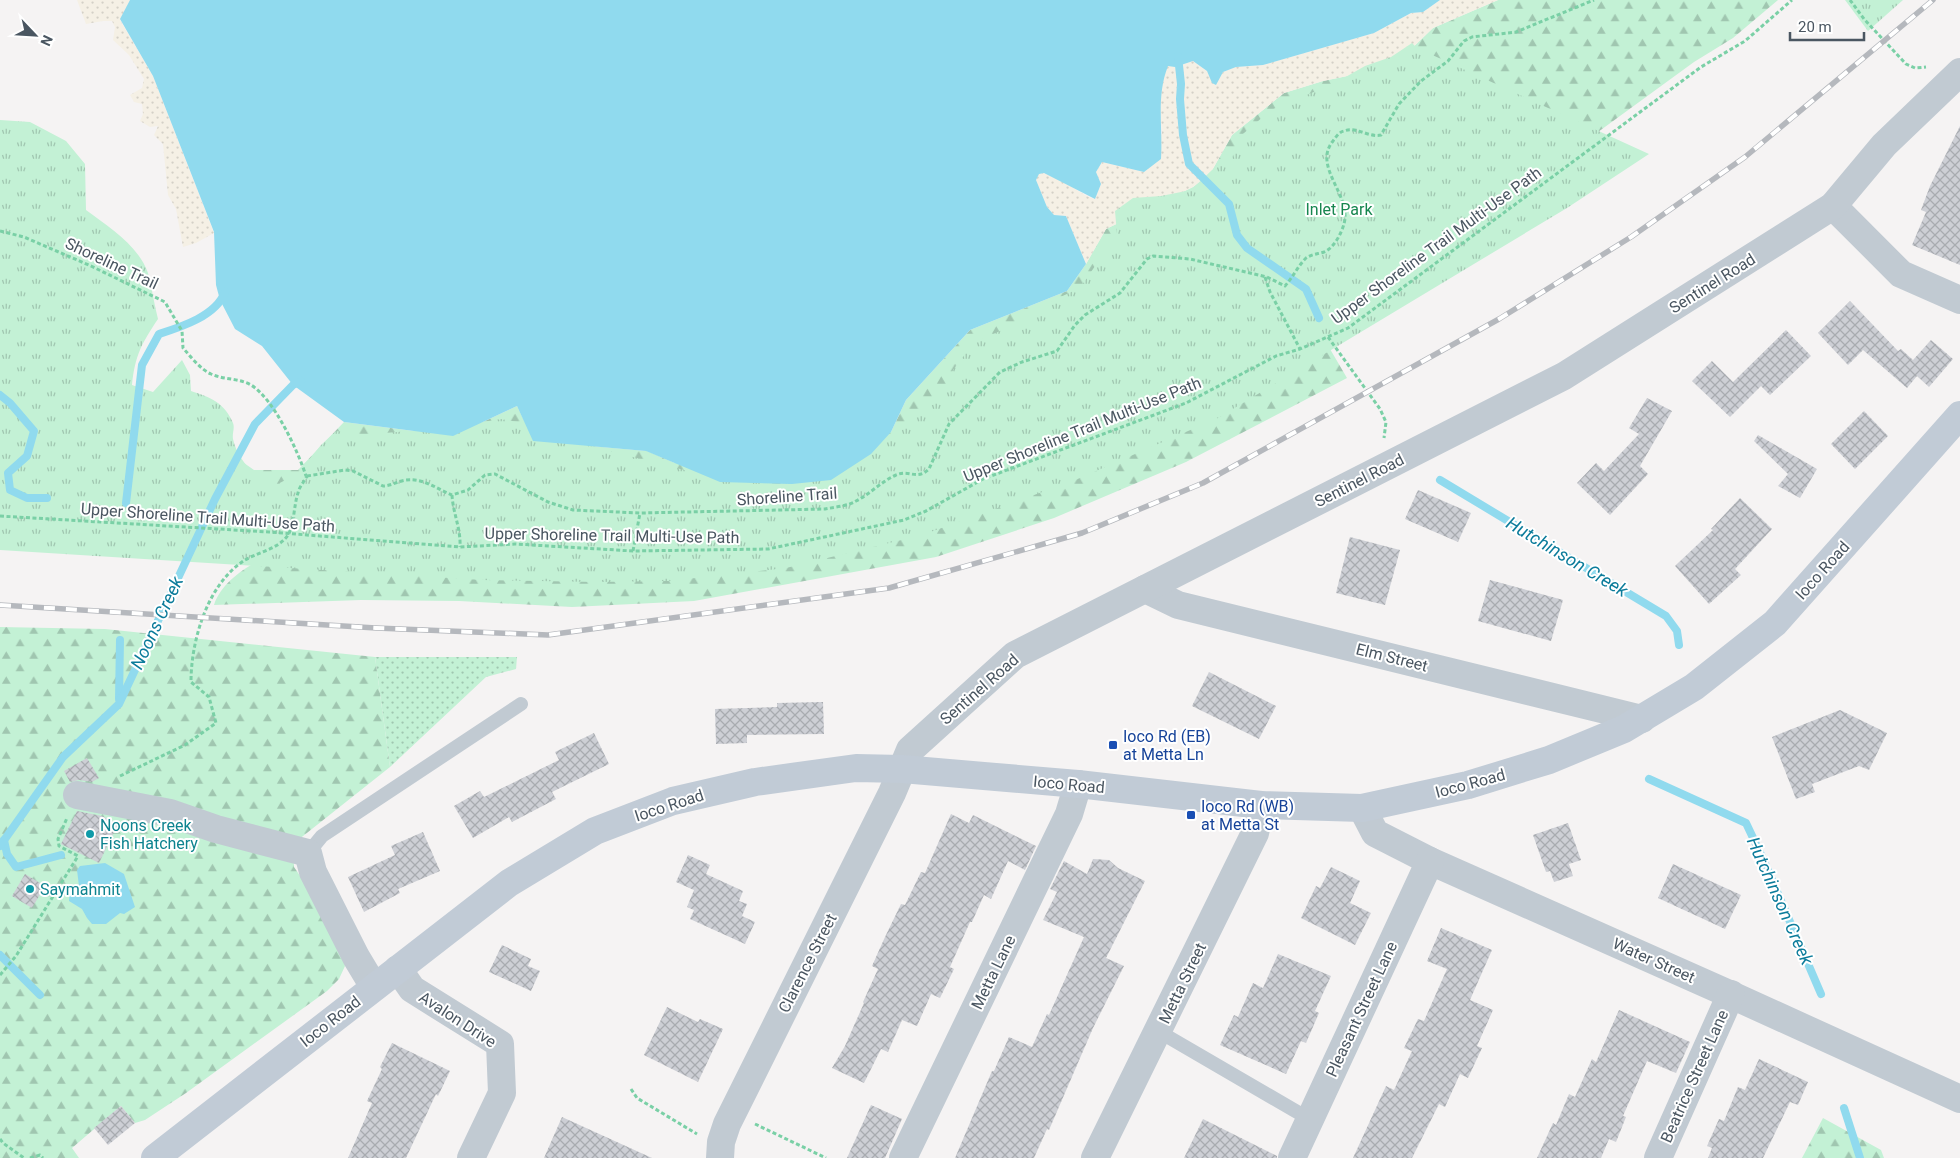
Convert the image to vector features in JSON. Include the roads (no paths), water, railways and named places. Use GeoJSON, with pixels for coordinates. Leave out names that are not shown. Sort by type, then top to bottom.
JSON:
{"type":"FeatureCollection","features":[{"type":"Feature","properties":{"kind":"main road","name":"Ioco Road"},"geometry":{"type":"LineString","coordinates":[[155,1158],[509,883],[595,831],[673,801],[755,782],[856,768],[1078,784],[1261,805],[1362,808],[1468,785],[1540,763],[1624,729],[1694,687],[1775,623],[1960,415]]}},
{"type":"Feature","properties":{"kind":"street","name":"Sentinel Road"},"geometry":{"type":"LineString","coordinates":[[902,770],[910,750],[1015,655],[1564,376],[1833,206],[1884,144],[1957,75]]}},
{"type":"Feature","properties":{"kind":"street"},"geometry":{"type":"LineString","coordinates":[[1833,206],[1901,274],[1960,300]]}},
{"type":"Feature","properties":{"kind":"street","name":"Elm Street"},"geometry":{"type":"LineString","coordinates":[[1145,589],[1178,604],[1642,719]]}},
{"type":"Feature","properties":{"kind":"street","name":"Clarence Street"},"geometry":{"type":"LineString","coordinates":[[720,1150],[732,1113],[902,770]]}},
{"type":"Feature","properties":{"kind":"street","name":"Metta Lane"},"geometry":{"type":"LineString","coordinates":[[903,1158],[1069,814],[1078,784]]}},
{"type":"Feature","properties":{"kind":"street"},"geometry":{"type":"LineString","coordinates":[[77,795],[170,814],[216,829],[308,853],[313,872],[356,957],[374,987]]}},
{"type":"Feature","properties":{"kind":"street","name":"Metta Street"},"geometry":{"type":"LineString","coordinates":[[1094,1158],[1255,833],[1261,805]]}},
{"type":"Feature","properties":{"kind":"street","name":"Water Street"},"geometry":{"type":"LineString","coordinates":[[1362,808],[1375,833],[1430,861],[1731,994],[1960,1100]]}},
{"type":"Feature","properties":{"kind":"street","name":"Pleasant Street Lane"},"geometry":{"type":"LineString","coordinates":[[1292,1158],[1430,861]]}},
{"type":"Feature","properties":{"kind":"street","name":"Avalon Drive"},"geometry":{"type":"LineString","coordinates":[[398,969],[412,989],[500,1044],[502,1093],[471,1158]]}},
{"type":"Feature","properties":{"kind":"street","name":"Beatrice Street Lane"},"geometry":{"type":"LineString","coordinates":[[1658,1158],[1731,994]]}},
{"type":"Feature","properties":{"kind":"lane"},"geometry":{"type":"LineString","coordinates":[[308,853],[322,836],[521,704]]}},
{"type":"Feature","properties":{"kind":"lane"},"geometry":{"type":"LineString","coordinates":[[1158,1032],[1311,1120]]}},
{"type":"Feature","properties":{"kind":"water"},"geometry":{"type":"Polygon","coordinates":[[[130,0],[1440,0],[1423,12],[1411,13],[1374,33],[1263,65],[1236,67],[1223,72],[1216,85],[1212,83],[1207,71],[1193,61],[1175,67],[1168,66],[1164,77],[1161,100],[1161,159],[1144,172],[1102,162],[1096,172],[1101,184],[1095,199],[1044,173],[1039,174],[1036,180],[1047,207],[1054,215],[1066,216],[1086,264],[1067,291],[970,330],[906,400],[891,432],[871,454],[831,480],[792,484],[720,482],[646,451],[533,441],[517,406],[453,436],[344,422],[293,385],[262,346],[235,329],[220,300],[216,285],[214,232],[153,76],[120,19],[130,0]]]}},
{"type":"Feature","properties":{"kind":"water"},"geometry":{"type":"Polygon","coordinates":[[[105,863],[124,874],[135,907],[124,914],[120,913],[106,924],[92,924],[82,909],[69,901],[70,888],[79,886],[77,870],[80,866],[105,863]]]}},
{"type":"Feature","properties":{"kind":"waterway","name":"Hutchinson Creek"},"geometry":{"type":"LineString","coordinates":[[1178,56],[1183,135],[1189,164],[1229,204],[1237,235],[1247,248],[1306,289],[1319,318]]}},
{"type":"Feature","properties":{"kind":"waterway"},"geometry":{"type":"LineString","coordinates":[[126,503],[142,365],[159,334],[187,324],[206,314],[214,308],[225,292]]}},
{"type":"Feature","properties":{"kind":"waterway","name":"Noons Creek"},"geometry":{"type":"LineString","coordinates":[[0,846],[63,757],[119,704],[215,499],[255,424],[293,385],[301,381]]}},
{"type":"Feature","properties":{"kind":"waterway"},"geometry":{"type":"LineString","coordinates":[[0,395],[10,403],[34,431],[27,456],[8,473],[10,490],[27,498],[47,498]]}},
{"type":"Feature","properties":{"kind":"waterway","name":"Hutchinson Creek"},"geometry":{"type":"LineString","coordinates":[[1440,480],[1666,616],[1677,631],[1679,645]]}},
{"type":"Feature","properties":{"kind":"waterway"},"geometry":{"type":"LineString","coordinates":[[119,699],[120,640]]}},
{"type":"Feature","properties":{"kind":"waterway","name":"Hutchinson Creek"},"geometry":{"type":"LineString","coordinates":[[1649,779],[1746,823],[1821,994]]}},
{"type":"Feature","properties":{"kind":"waterway"},"geometry":{"type":"LineString","coordinates":[[4,840],[7,854],[16,867],[61,855]]}},
{"type":"Feature","properties":{"kind":"waterway"},"geometry":{"type":"LineString","coordinates":[[0,955],[40,995]]}},
{"type":"Feature","properties":{"kind":"waterway","name":"Hutchinson Creek"},"geometry":{"type":"LineString","coordinates":[[1844,1108],[1860,1158]]}},
{"type":"Feature","properties":{"kind":"railway"},"geometry":{"type":"LineString","coordinates":[[0,605],[376,628],[548,635],[889,588],[1082,533],[1203,483],[1499,319],[1631,237],[1745,157],[1933,0]]}},
{"type":"Feature","properties":{"kind":"place","name":"Ioco Rd (EB) at Metta Ln"},"geometry":{"type":"Point","coordinates":[1113,745]}},
{"type":"Feature","properties":{"kind":"place","name":"Ioco Rd (WB) at Metta St"},"geometry":{"type":"Point","coordinates":[1191,815]}},
{"type":"Feature","properties":{"kind":"place","name":"Noons Creek Fish Hatchery"},"geometry":{"type":"Point","coordinates":[90,834]}},
{"type":"Feature","properties":{"kind":"place","name":"Saymahmit"},"geometry":{"type":"Point","coordinates":[30,889]}},
{"type":"Feature","properties":{"kind":"park label","name":"Inlet Park"},"geometry":{"type":"Point","coordinates":[1339,209]}}]}
